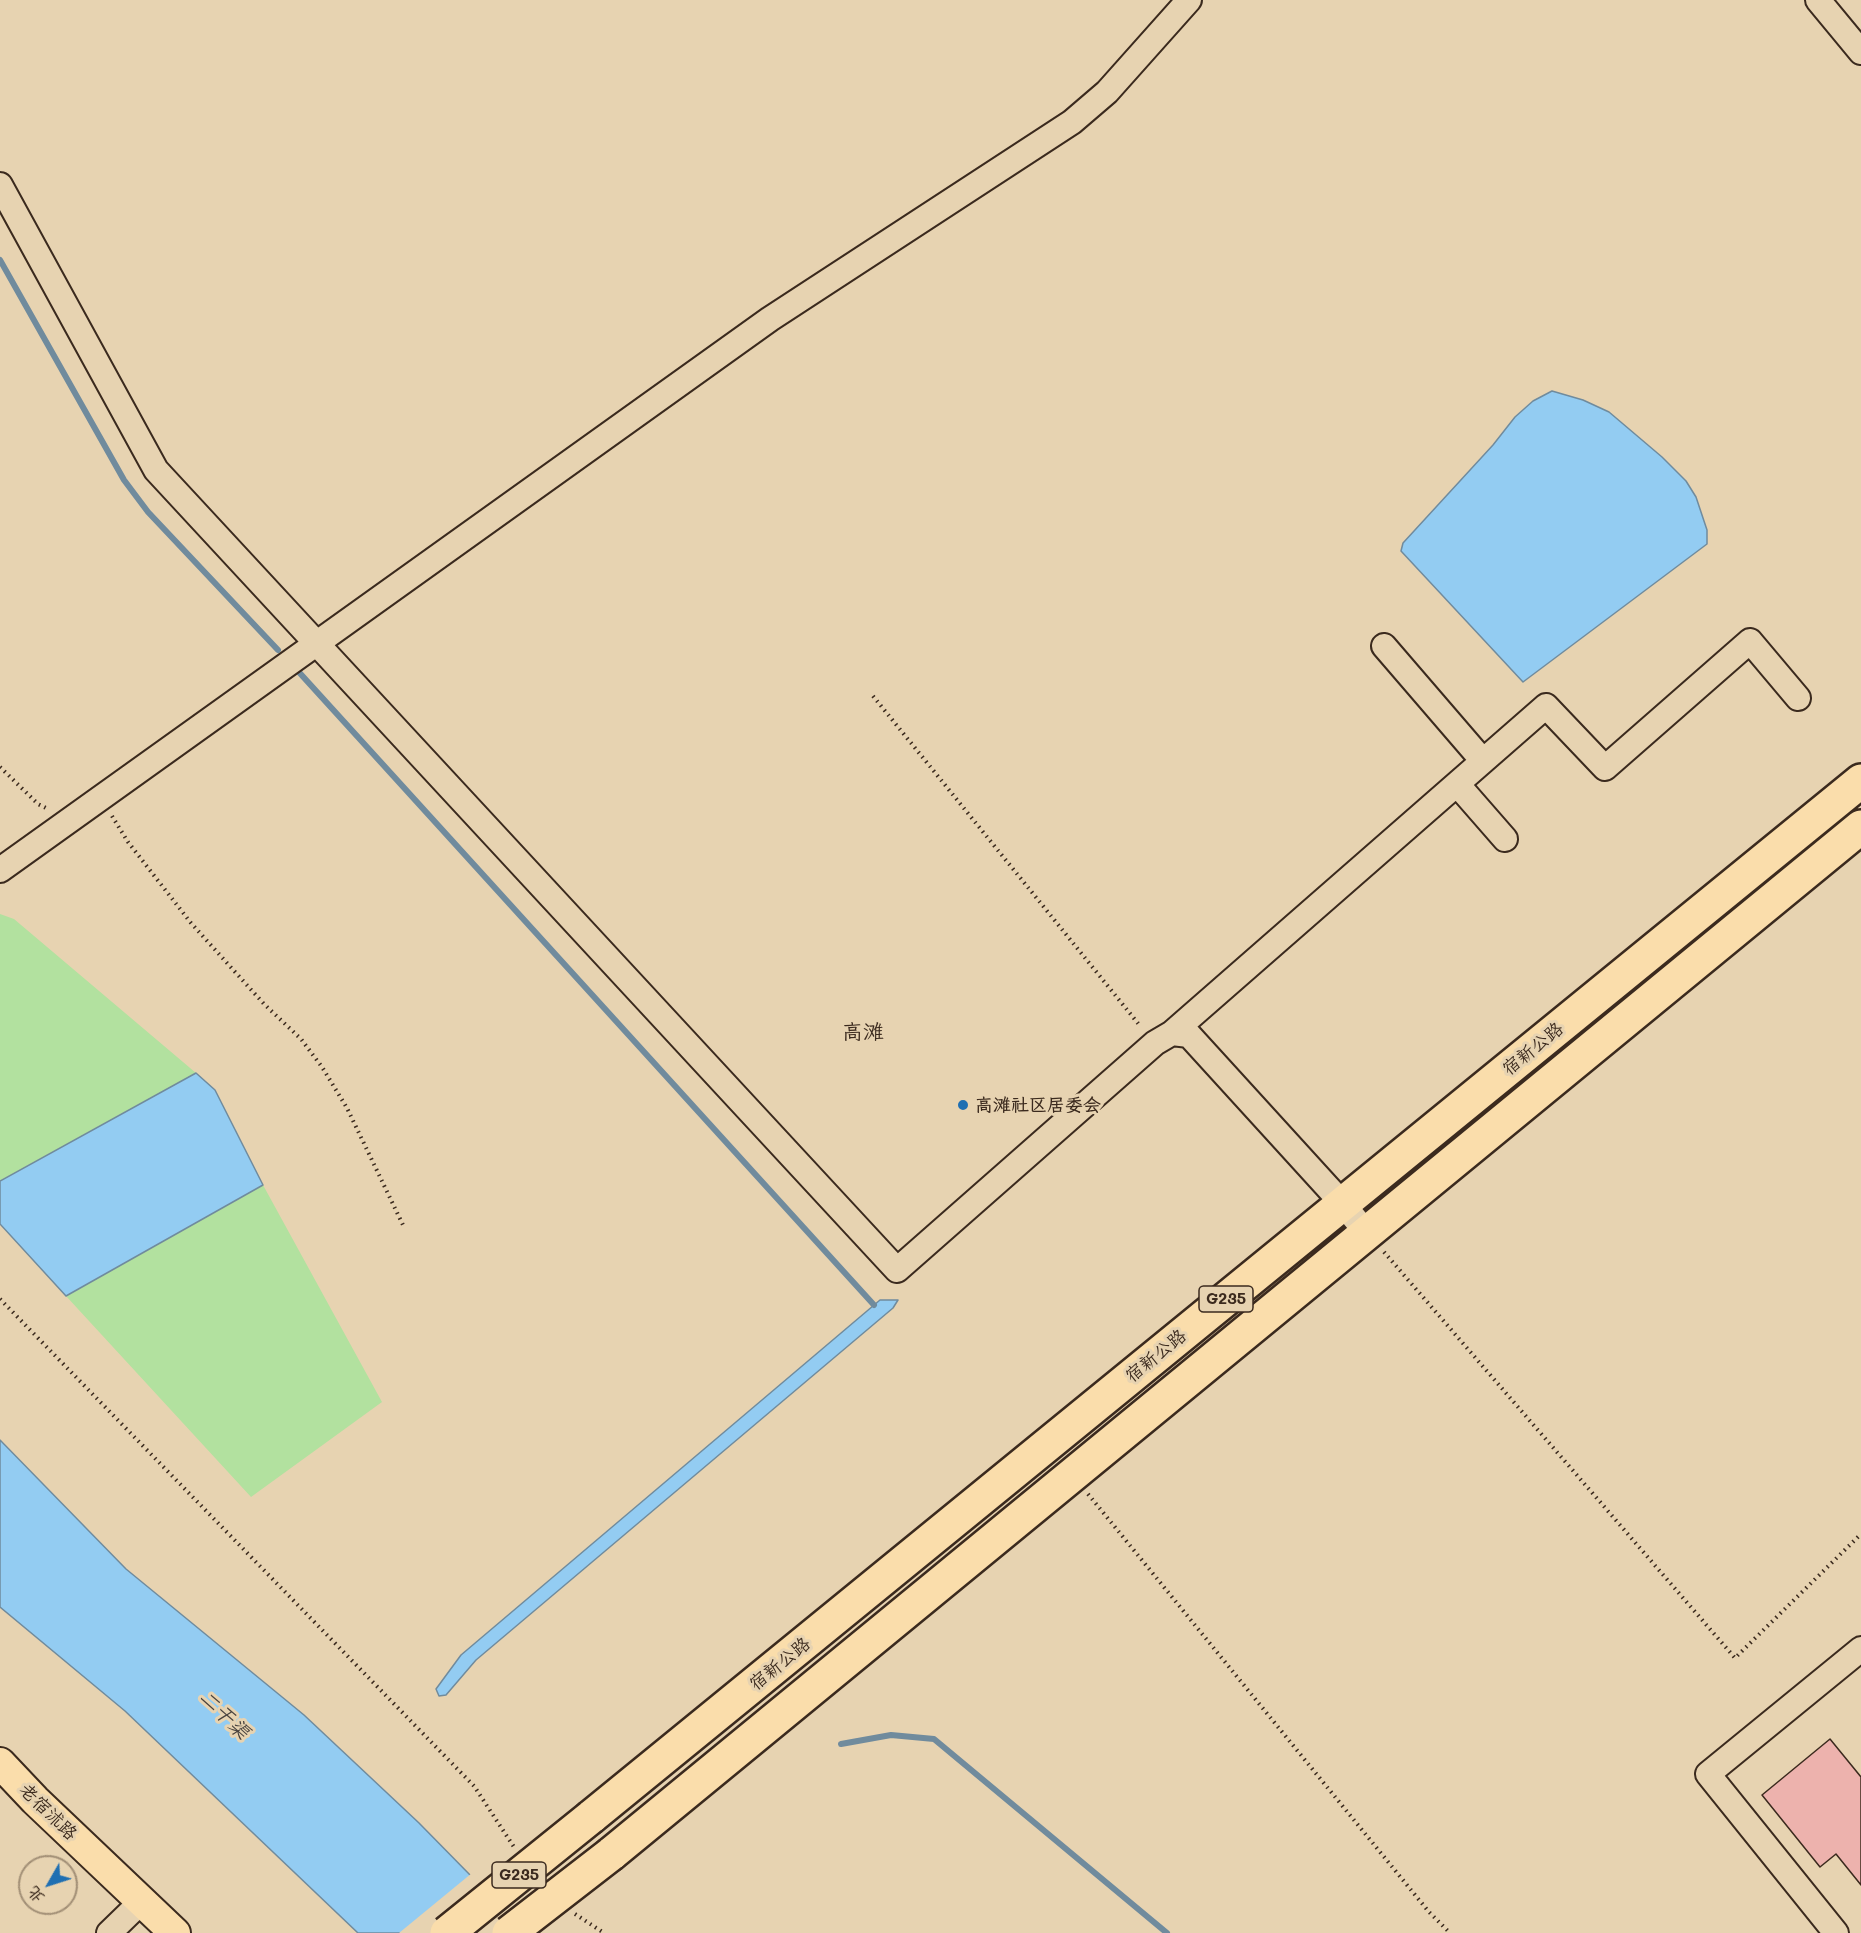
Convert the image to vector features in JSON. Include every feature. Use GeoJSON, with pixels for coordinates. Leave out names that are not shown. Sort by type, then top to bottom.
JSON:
{"type":"FeatureCollection","features":[{"type":"Feature","properties":{"kind":"highway","name":"宿新公路"},"geometry":{"type":"LineString","coordinates":[[447,1933],[1861,781]]}},
{"type":"Feature","properties":{"kind":"highway","name":"宿新公路"},"geometry":{"type":"LineString","coordinates":[[509,1933],[611,1854],[1365,1232],[1861,827]]}},
{"type":"Feature","properties":{"kind":"main road","name":"老宿沭路"},"geometry":{"type":"LineString","coordinates":[[0,1763],[35,1800],[176,1933]]}},
{"type":"Feature","properties":{"kind":"street"},"geometry":{"type":"LineString","coordinates":[[0,870],[771,319],[1072,122],[1107,92],[1190,0]]}},
{"type":"Feature","properties":{"kind":"street"},"geometry":{"type":"LineString","coordinates":[[1818,0],[1861,52]]}},
{"type":"Feature","properties":{"kind":"street"},"geometry":{"type":"LineString","coordinates":[[0,185],[156,470],[897,1270],[1546,706],[1605,768],[1750,641],[1798,698]]}},
{"type":"Feature","properties":{"kind":"street"},"geometry":{"type":"LineString","coordinates":[[1384,646],[1483,761]]}},
{"type":"Feature","properties":{"kind":"street"},"geometry":{"type":"LineString","coordinates":[[1457,784],[1505,839]]}},
{"type":"Feature","properties":{"kind":"street"},"geometry":{"type":"LineString","coordinates":[[1163,1038],[1189,1035],[1343,1204],[1365,1232]]}},
{"type":"Feature","properties":{"kind":"street"},"geometry":{"type":"LineString","coordinates":[[1836,1933],[1708,1774],[1861,1649]]}},
{"type":"Feature","properties":{"kind":"street"},"geometry":{"type":"LineString","coordinates":[[109,1933],[142,1901]]}},
{"type":"Feature","properties":{"kind":"path"},"geometry":{"type":"LineString","coordinates":[[873,696],[1163,1038]]}},
{"type":"Feature","properties":{"kind":"path"},"geometry":{"type":"LineString","coordinates":[[0,767],[38,804],[71,820]]}},
{"type":"Feature","properties":{"kind":"path"},"geometry":{"type":"LineString","coordinates":[[100,798],[128,842],[191,923],[264,1004],[301,1039],[322,1067],[347,1108],[403,1226]]}},
{"type":"Feature","properties":{"kind":"path"},"geometry":{"type":"LineString","coordinates":[[1365,1232],[1735,1658],[1861,1534]]}},
{"type":"Feature","properties":{"kind":"path"},"geometry":{"type":"LineString","coordinates":[[0,1299],[474,1786],[520,1856]]}},
{"type":"Feature","properties":{"kind":"path"},"geometry":{"type":"LineString","coordinates":[[1071,1474],[1429,1911],[1450,1933]]}},
{"type":"Feature","properties":{"kind":"path"},"geometry":{"type":"LineString","coordinates":[[574,1913],[604,1933]]}},
{"type":"Feature","properties":{"kind":"green space"},"geometry":{"type":"Polygon","coordinates":[[[0,914],[14,919],[196,1073],[0,1181],[0,914]]]}},
{"type":"Feature","properties":{"kind":"green space"},"geometry":{"type":"Polygon","coordinates":[[[263,1185],[382,1402],[251,1497],[66,1296],[263,1185]]]}},
{"type":"Feature","properties":{"kind":"water"},"geometry":{"type":"Polygon","coordinates":[[[1552,391],[1583,400],[1609,412],[1662,457],[1686,481],[1696,497],[1707,530],[1707,544],[1523,682],[1401,551],[1403,543],[1493,445],[1515,417],[1533,401],[1552,391]]]}},
{"type":"Feature","properties":{"kind":"water"},"geometry":{"type":"Polygon","coordinates":[[[196,1073],[215,1090],[263,1185],[66,1296],[0,1224],[0,1181],[196,1073]]]}},
{"type":"Feature","properties":{"kind":"water"},"geometry":{"type":"Polygon","coordinates":[[[880,1300],[898,1300],[893,1308],[476,1660],[446,1695],[439,1696],[436,1689],[461,1655],[880,1300]]]}},
{"type":"Feature","properties":{"kind":"water","name":"二干渠"},"geometry":{"type":"Polygon","coordinates":[[[0,1440],[126,1569],[304,1715],[419,1823],[527,1933],[358,1933],[125,1711],[0,1607],[0,1440]]]}},
{"type":"Feature","properties":{"kind":"pier"},"geometry":{"type":"Polygon","coordinates":[[[472,1873],[527,1929],[523,1933],[399,1933],[472,1873]]]}},
{"type":"Feature","properties":{"kind":"building"},"geometry":{"type":"Polygon","coordinates":[[[1830,1739],[1861,1777],[1861,1885],[1836,1854],[1820,1867],[1762,1795],[1830,1739]]]}},
{"type":"Feature","properties":{"kind":"waterway"},"geometry":{"type":"LineString","coordinates":[[0,260],[124,480],[148,512],[278,650]]}},
{"type":"Feature","properties":{"kind":"waterway"},"geometry":{"type":"LineString","coordinates":[[297,670],[874,1305]]}},
{"type":"Feature","properties":{"kind":"waterway"},"geometry":{"type":"LineString","coordinates":[[841,1744],[891,1735],[934,1739],[1167,1933]]}},
{"type":"Feature","properties":{"kind":"place","name":"高滩社区居委会"},"geometry":{"type":"Point","coordinates":[963,1105]}},
{"type":"Feature","properties":{"kind":"district","name":"高滩"},"geometry":{"type":"Point","coordinates":[863,1033]}}]}
